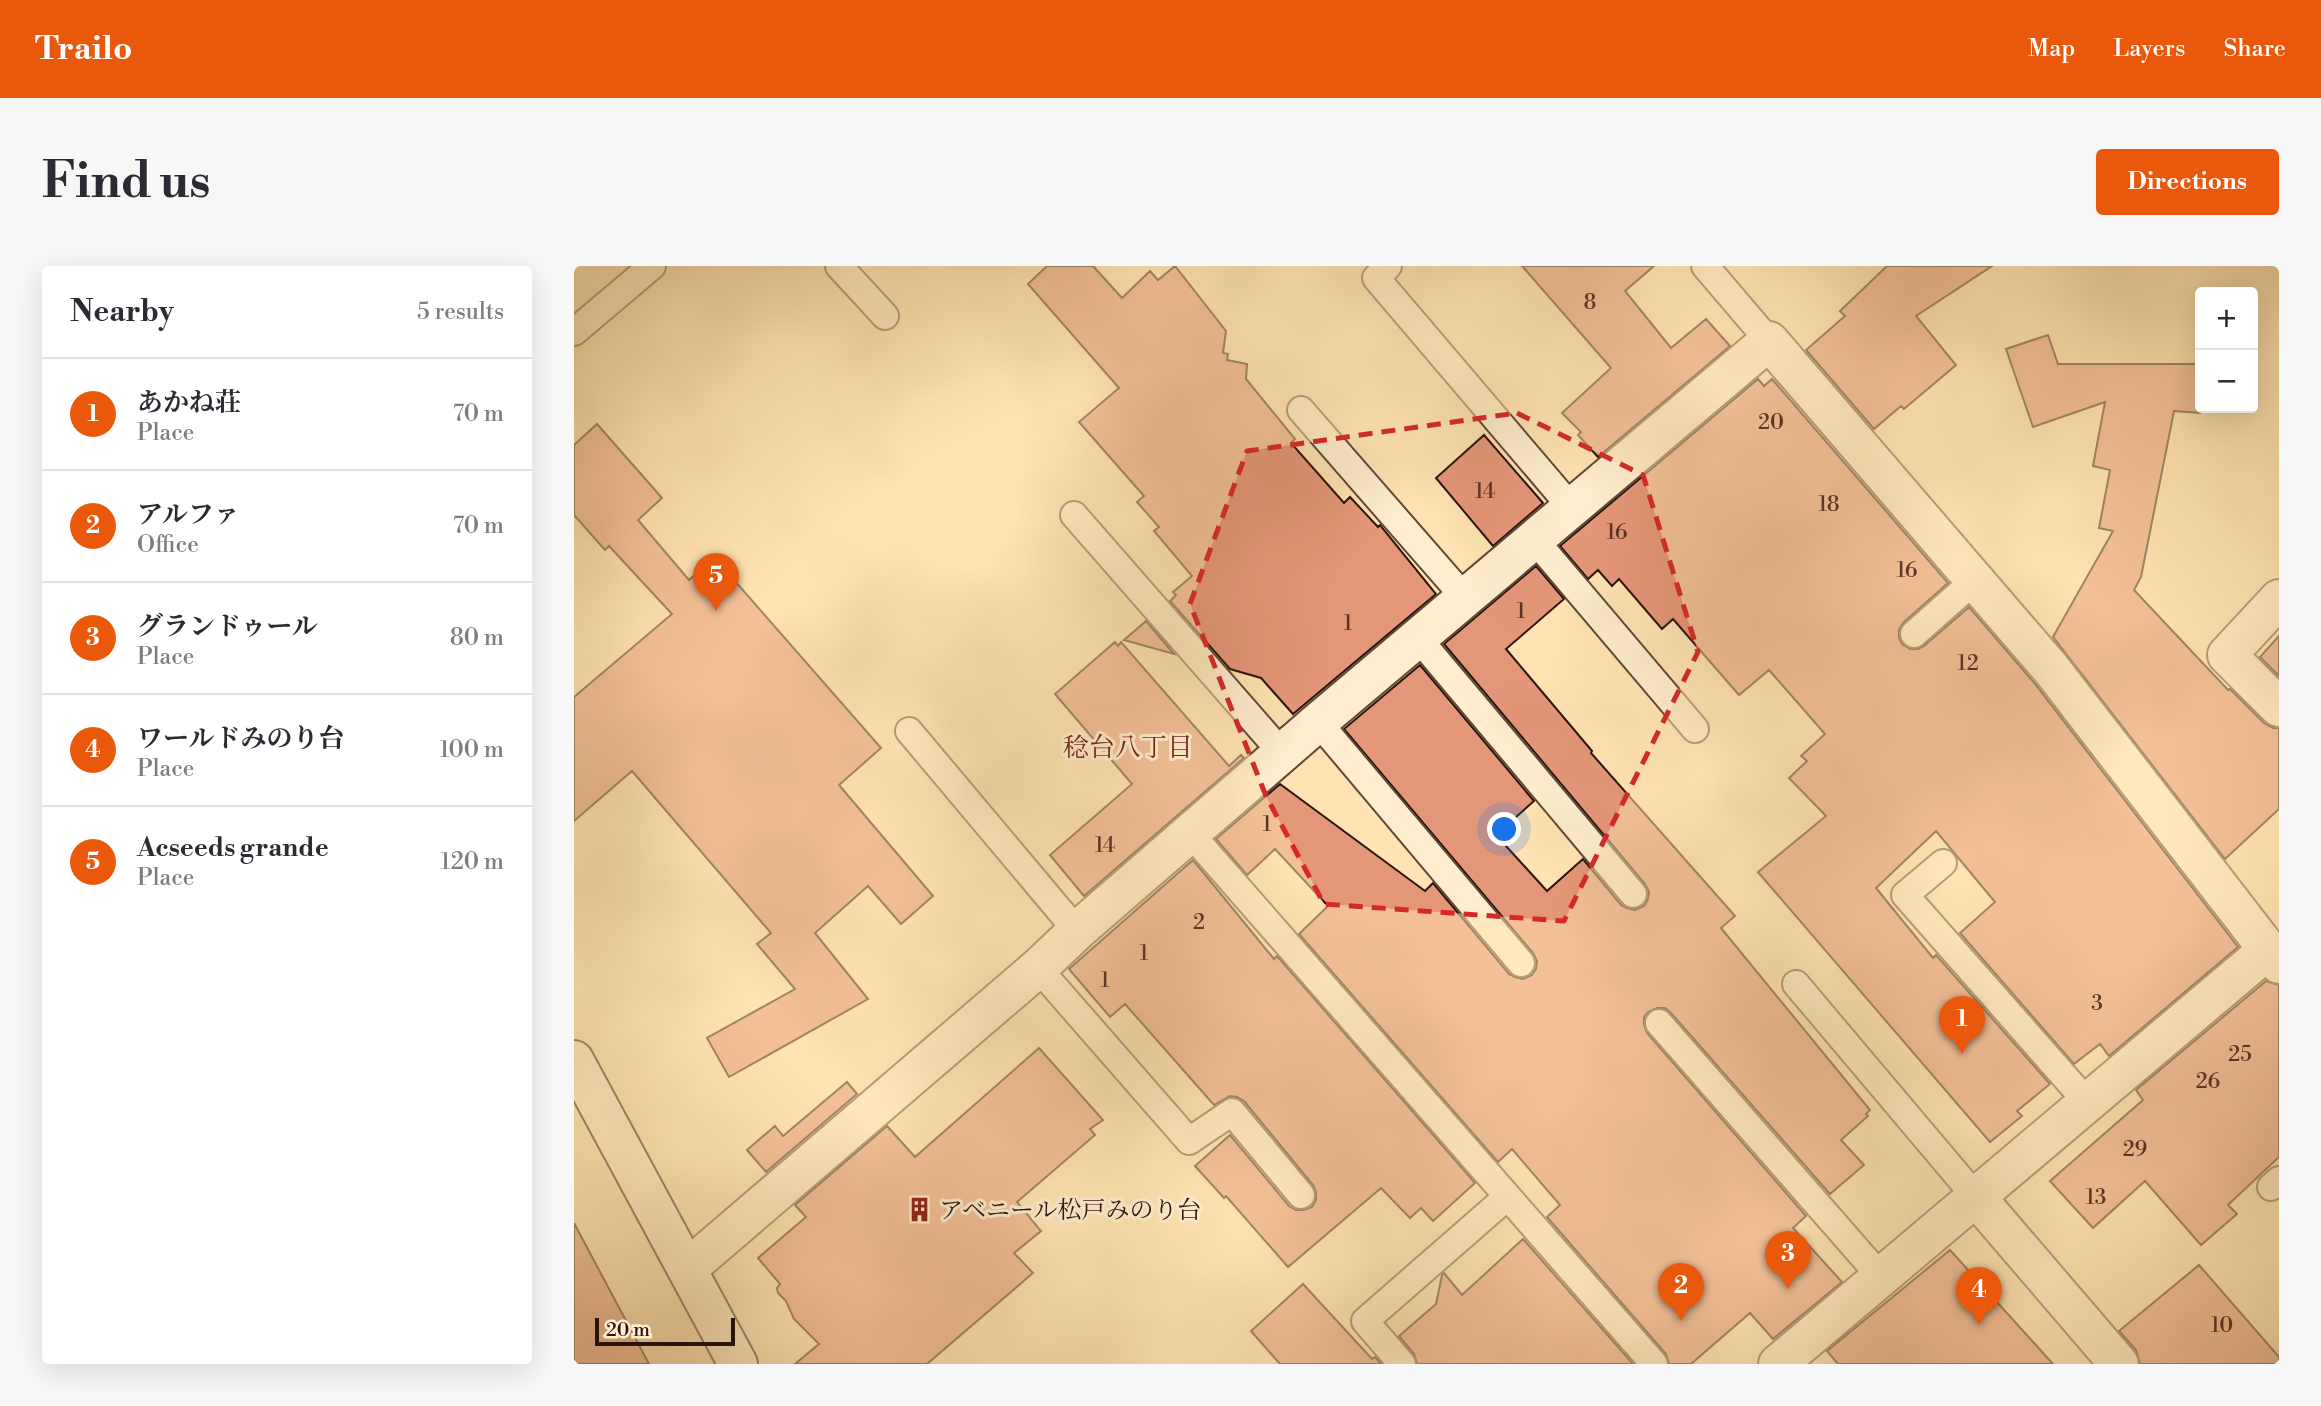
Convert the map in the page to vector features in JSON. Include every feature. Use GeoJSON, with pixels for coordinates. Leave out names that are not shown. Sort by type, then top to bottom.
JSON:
{"type":"FeatureCollection","features":[{"type":"Feature","properties":{"kind":"street"},"geometry":{"type":"LineString","coordinates":[[687,1269],[1038,968],[1318,722],[1769,341],[2052,670],[2274,957],[2087,1102],[1780,1363]]}},
{"type":"Feature","properties":{"kind":"street"},"geometry":{"type":"LineString","coordinates":[[2279,599],[2227,655],[2279,707]]}},
{"type":"Feature","properties":{"kind":"street"},"geometry":{"type":"LineString","coordinates":[[574,1060],[738,1364]]}},
{"type":"Feature","properties":{"kind":"street"},"geometry":{"type":"LineString","coordinates":[[1975,1196],[2119,1364]]}},
{"type":"Feature","properties":{"kind":"lane"},"geometry":{"type":"LineString","coordinates":[[574,332],[652,266]]}},
{"type":"Feature","properties":{"kind":"lane"},"geometry":{"type":"LineString","coordinates":[[839,266],[885,316]]}},
{"type":"Feature","properties":{"kind":"lane"},"geometry":{"type":"LineString","coordinates":[[1388,266],[1376,278],[1571,508]]}},
{"type":"Feature","properties":{"kind":"lane"},"geometry":{"type":"LineString","coordinates":[[1705,266],[1769,341]]}},
{"type":"Feature","properties":{"kind":"lane"},"geometry":{"type":"LineString","coordinates":[[1301,410],[1465,598]]}},
{"type":"Feature","properties":{"kind":"lane"},"geometry":{"type":"LineString","coordinates":[[1074,514],[1282,753]]}},
{"type":"Feature","properties":{"kind":"lane"},"geometry":{"type":"LineString","coordinates":[[1534,539],[1695,729]]}},
{"type":"Feature","properties":{"kind":"lane"},"geometry":{"type":"LineString","coordinates":[[1914,634],[1974,580]]}},
{"type":"Feature","properties":{"kind":"lane"},"geometry":{"type":"LineString","coordinates":[[1418,638],[1633,894]]}},
{"type":"Feature","properties":{"kind":"lane"},"geometry":{"type":"LineString","coordinates":[[1318,722],[1521,963]]}},
{"type":"Feature","properties":{"kind":"lane"},"geometry":{"type":"LineString","coordinates":[[909,731],[1077,932]]}},
{"type":"Feature","properties":{"kind":"lane"},"geometry":{"type":"LineString","coordinates":[[1190,833],[1654,1364]]}},
{"type":"Feature","properties":{"kind":"lane"},"geometry":{"type":"LineString","coordinates":[[1943,863],[1905,895],[2087,1102]]}},
{"type":"Feature","properties":{"kind":"lane"},"geometry":{"type":"LineString","coordinates":[[1038,968],[1189,1141],[1232,1112],[1301,1195]]}},
{"type":"Feature","properties":{"kind":"lane"},"geometry":{"type":"LineString","coordinates":[[1796,984],[1975,1196]]}},
{"type":"Feature","properties":{"kind":"lane"},"geometry":{"type":"LineString","coordinates":[[1659,1023],[1881,1277]]}},
{"type":"Feature","properties":{"kind":"lane"},"geometry":{"type":"LineString","coordinates":[[1402,1364],[1365,1321],[1507,1197]]}},
{"type":"Feature","properties":{"kind":"highlighted area"},"geometry":{"type":"Polygon","coordinates":[[[1517,413],[1643,475],[1698,652],[1564,921],[1324,904],[1266,796],[1190,604],[1247,451],[1517,413]]]}},
{"type":"Feature","properties":{"kind":"building"},"geometry":{"type":"Polygon","coordinates":[[[1047,266],[1093,266],[1122,298],[1150,271],[1158,280],[1175,266],[1226,331],[1223,353],[1228,354],[1227,360],[1247,364],[1246,379],[1295,439],[1291,443],[1344,503],[1350,497],[1378,527],[1380,525],[1436,594],[1293,714],[1261,678],[1230,669],[1170,601],[1176,595],[1173,592],[1192,576],[1154,531],[1159,527],[1137,502],[1144,496],[1079,422],[1119,388],[1028,284],[1047,266]]]}},
{"type":"Feature","properties":{"kind":"building"},"geometry":{"type":"Polygon","coordinates":[[[1522,266],[1654,266],[1625,291],[1671,348],[1706,319],[1730,346],[1598,457],[1578,435],[1581,432],[1562,413],[1611,368],[1522,266]]]}},
{"type":"Feature","properties":{"kind":"building"},"geometry":{"type":"Polygon","coordinates":[[[1887,266],[1992,266],[1916,316],[1956,365],[1904,409],[1901,406],[1874,429],[1806,350],[1845,316],[1840,311],[1887,266]]]}},
{"type":"Feature","properties":{"kind":"building"},"geometry":{"type":"Polygon","coordinates":[[[2048,335],[2058,364],[2195,364],[2195,413],[2174,411],[2141,577],[2134,590],[2228,690],[2264,723],[2279,728],[2279,809],[2225,859],[2053,637],[2113,531],[2099,528],[2110,470],[2093,466],[2105,402],[2033,427],[2006,349],[2048,335]]]}},
{"type":"Feature","properties":{"kind":"building"},"geometry":{"type":"Polygon","coordinates":[[[1758,379],[1764,386],[1772,379],[1948,583],[1903,623],[1899,630],[1902,644],[1910,649],[1924,646],[1969,607],[2035,684],[2238,947],[2109,1056],[2100,1044],[2074,1064],[1960,933],[1995,902],[1936,831],[1876,888],[1933,958],[1936,955],[2050,1084],[2017,1111],[2022,1116],[1990,1142],[1758,872],[1826,816],[1789,778],[1807,761],[1801,756],[1825,734],[1769,670],[1739,695],[1673,619],[1662,629],[1619,579],[1612,586],[1598,570],[1588,579],[1560,546],[1758,379]]]}},
{"type":"Feature","properties":{"kind":"building"},"geometry":{"type":"Polygon","coordinates":[[[597,424],[662,498],[638,520],[689,580],[714,557],[881,748],[839,785],[933,896],[901,924],[868,886],[815,933],[868,999],[729,1077],[707,1038],[795,989],[757,944],[771,933],[632,771],[574,821],[574,697],[672,614],[609,546],[605,550],[574,515],[574,445],[597,424]]]}},
{"type":"Feature","properties":{"kind":"building"},"geometry":{"type":"Polygon","coordinates":[[[1484,435],[1543,503],[1493,546],[1436,478],[1484,435]]]}},
{"type":"Feature","properties":{"kind":"building"},"geometry":{"type":"Polygon","coordinates":[[[1536,566],[1564,599],[1506,649],[1591,753],[1735,916],[1721,928],[1870,1110],[1866,1114],[1868,1116],[1841,1140],[1864,1165],[1830,1194],[1671,1013],[1665,1008],[1657,1008],[1644,1017],[1647,1033],[1806,1216],[1793,1228],[1842,1282],[1773,1339],[1750,1313],[1691,1364],[1669,1364],[1666,1354],[1547,1217],[1560,1205],[1512,1149],[1498,1162],[1299,934],[1328,906],[1275,849],[1247,875],[1216,839],[1280,784],[1425,891],[1433,883],[1509,974],[1523,979],[1532,975],[1537,961],[1533,953],[1344,729],[1420,665],[1534,801],[1496,835],[1547,891],[1583,859],[1621,905],[1635,910],[1644,906],[1649,892],[1645,884],[1444,644],[1536,566]]]}},
{"type":"Feature","properties":{"kind":"building"},"geometry":{"type":"Polygon","coordinates":[[[1146,621],[1174,654],[1124,640],[1146,621]]]}},
{"type":"Feature","properties":{"kind":"building"},"geometry":{"type":"Polygon","coordinates":[[[2279,636],[2279,676],[2260,657],[2279,636]]]}},
{"type":"Feature","properties":{"kind":"building"},"geometry":{"type":"Polygon","coordinates":[[[1115,642],[1118,646],[1121,642],[1229,766],[1241,755],[1244,758],[1084,896],[1050,855],[1132,784],[1055,694],[1115,642]]]}},
{"type":"Feature","properties":{"kind":"building"},"geometry":{"type":"Polygon","coordinates":[[[1193,860],[1274,959],[1277,956],[1475,1183],[1433,1221],[1421,1208],[1410,1218],[1381,1188],[1288,1267],[1226,1196],[1224,1198],[1195,1166],[1230,1135],[1289,1206],[1304,1210],[1312,1207],[1316,1200],[1313,1185],[1244,1101],[1230,1096],[1214,1105],[1125,1004],[1110,1017],[1069,969],[1193,860]]]}},
{"type":"Feature","properties":{"kind":"building"},"geometry":{"type":"Polygon","coordinates":[[[2266,981],[2279,985],[2279,1157],[2228,1205],[2237,1214],[2201,1245],[2145,1181],[2093,1228],[2050,1181],[2143,1100],[2136,1090],[2266,981]]]}},
{"type":"Feature","properties":{"kind":"building","name":"アベニール松戸みのり台"},"geometry":{"type":"Polygon","coordinates":[[[1039,1048],[1103,1120],[1090,1129],[1095,1135],[1017,1202],[1041,1231],[1014,1253],[1033,1273],[927,1364],[795,1364],[819,1344],[794,1319],[786,1301],[778,1293],[780,1284],[758,1258],[806,1217],[795,1205],[887,1126],[915,1157],[1039,1048]]]}},
{"type":"Feature","properties":{"kind":"building"},"geometry":{"type":"Polygon","coordinates":[[[847,1082],[857,1094],[766,1172],[747,1150],[775,1126],[783,1136],[847,1082]]]}},
{"type":"Feature","properties":{"kind":"building"},"geometry":{"type":"Polygon","coordinates":[[[574,1223],[649,1364],[574,1364],[574,1223]]]}},
{"type":"Feature","properties":{"kind":"building"},"geometry":{"type":"Polygon","coordinates":[[[1523,1239],[1633,1364],[1417,1364],[1414,1354],[1399,1336],[1436,1304],[1442,1275],[1444,1273],[1462,1295],[1523,1239]]]}},
{"type":"Feature","properties":{"kind":"building"},"geometry":{"type":"Polygon","coordinates":[[[1950,1250],[2053,1364],[1838,1364],[1827,1351],[1950,1250]]]}},
{"type":"Feature","properties":{"kind":"building"},"geometry":{"type":"Polygon","coordinates":[[[2199,1265],[2279,1357],[2279,1364],[2140,1364],[2136,1350],[2119,1331],[2199,1265]]]}},
{"type":"Feature","properties":{"kind":"building"},"geometry":{"type":"Polygon","coordinates":[[[1303,1284],[1372,1359],[1375,1357],[1381,1364],[1280,1364],[1251,1331],[1303,1284]]]}},
{"type":"Feature","properties":{"kind":"place","name":"Acseeds grande"},"geometry":{"type":"Point","coordinates":[716,611]}},
{"type":"Feature","properties":{"kind":"place","name":"あかね荘"},"geometry":{"type":"Point","coordinates":[1962,1054]}},
{"type":"Feature","properties":{"kind":"place","name":"アベニール松戸みのり台"},"geometry":{"type":"Point","coordinates":[919,1210]}},
{"type":"Feature","properties":{"kind":"place","name":"グランドゥール"},"geometry":{"type":"Point","coordinates":[1788,1289]}},
{"type":"Feature","properties":{"kind":"place","name":"アルファ"},"geometry":{"type":"Point","coordinates":[1681,1321]}},
{"type":"Feature","properties":{"kind":"place","name":"ワールドみのり台"},"geometry":{"type":"Point","coordinates":[1979,1325]}},
{"type":"Feature","properties":{"kind":"district","name":"稔台八丁目"},"geometry":{"type":"Point","coordinates":[1128,747]}}]}
